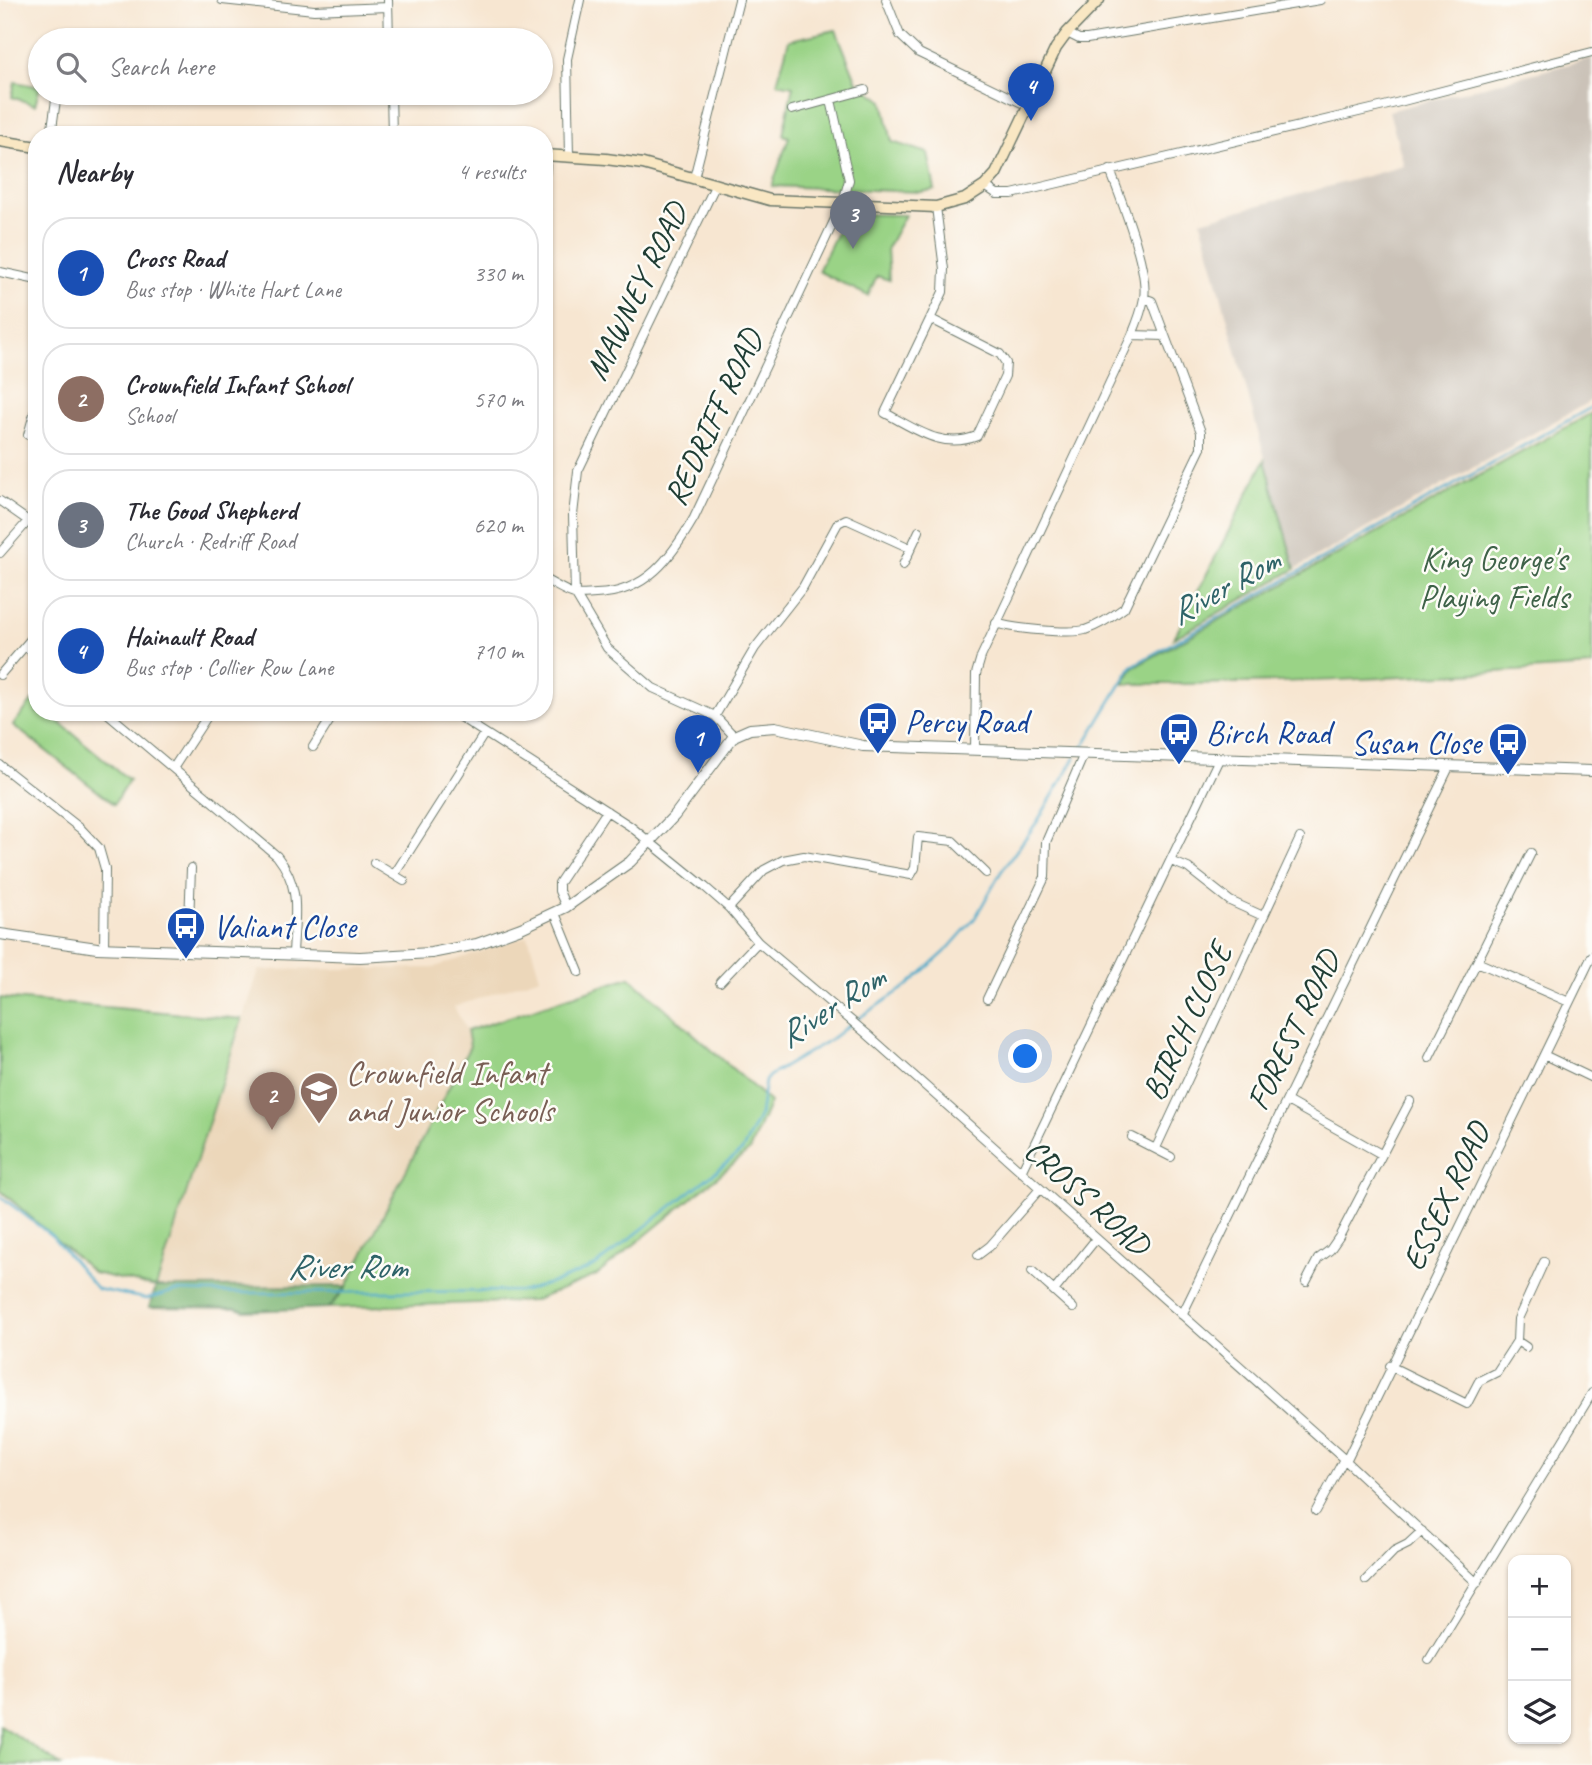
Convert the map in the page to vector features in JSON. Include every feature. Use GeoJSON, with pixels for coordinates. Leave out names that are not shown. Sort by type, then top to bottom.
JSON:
{"type":"FeatureCollection","features":[{"type":"Feature","properties":{"kind":"main road"},"geometry":{"type":"LineString","coordinates":[[553,155],[643,164],[770,200],[936,207],[965,199],[985,186],[996,174],[1056,48],[1066,33],[1099,0]]}},
{"type":"Feature","properties":{"kind":"main road"},"geometry":{"type":"LineString","coordinates":[[0,141],[28,146]]}},
{"type":"Feature","properties":{"kind":"street"},"geometry":{"type":"LineString","coordinates":[[222,0],[314,10],[388,4],[389,28]]}},
{"type":"Feature","properties":{"kind":"street"},"geometry":{"type":"LineString","coordinates":[[569,156],[568,59],[580,0]]}},
{"type":"Feature","properties":{"kind":"street"},"geometry":{"type":"LineString","coordinates":[[694,178],[739,0]]}},
{"type":"Feature","properties":{"kind":"street"},"geometry":{"type":"LineString","coordinates":[[886,0],[900,35],[919,53],[1028,106]]}},
{"type":"Feature","properties":{"kind":"street"},"geometry":{"type":"LineString","coordinates":[[1066,33],[1079,39],[1087,39],[1320,0]]}},
{"type":"Feature","properties":{"kind":"street"},"geometry":{"type":"LineString","coordinates":[[985,186],[1005,196],[1372,109],[1592,52]]}},
{"type":"Feature","properties":{"kind":"street"},"geometry":{"type":"LineString","coordinates":[[792,110],[865,90]]}},
{"type":"Feature","properties":{"kind":"street","name":"REDRIFF ROAD"},"geometry":{"type":"LineString","coordinates":[[575,594],[614,593],[637,585],[659,568],[681,542],[694,518],[843,202],[849,180],[831,100]]}},
{"type":"Feature","properties":{"kind":"street"},"geometry":{"type":"LineString","coordinates":[[52,126],[55,105]]}},
{"type":"Feature","properties":{"kind":"street"},"geometry":{"type":"LineString","coordinates":[[391,105],[392,126]]}},
{"type":"Feature","properties":{"kind":"street"},"geometry":{"type":"LineString","coordinates":[[975,750],[976,674],[981,657],[1132,335],[1144,293],[1126,215],[1110,170]]}},
{"type":"Feature","properties":{"kind":"street","name":"MAWNEY ROAD"},"geometry":{"type":"LineString","coordinates":[[716,184],[578,471],[573,515],[575,594],[607,648],[653,688],[715,716],[734,736]]}},
{"type":"Feature","properties":{"kind":"street"},"geometry":{"type":"LineString","coordinates":[[931,319],[1000,354],[1006,363],[1005,376],[977,436],[962,442],[942,441],[885,413],[943,292],[944,269],[936,207]]}},
{"type":"Feature","properties":{"kind":"street"},"geometry":{"type":"LineString","coordinates":[[0,272],[28,279]]}},
{"type":"Feature","properties":{"kind":"street"},"geometry":{"type":"LineString","coordinates":[[996,623],[1033,629],[1083,631],[1109,619],[1124,608],[1201,449],[1201,432],[1152,301],[1144,293]]}},
{"type":"Feature","properties":{"kind":"street"},"geometry":{"type":"LineString","coordinates":[[1132,335],[1165,336]]}},
{"type":"Feature","properties":{"kind":"street"},"geometry":{"type":"LineString","coordinates":[[0,500],[28,519]]}},
{"type":"Feature","properties":{"kind":"street"},"geometry":{"type":"LineString","coordinates":[[715,716],[755,648],[803,587],[838,523],[846,520],[910,548]]}},
{"type":"Feature","properties":{"kind":"street"},"geometry":{"type":"LineString","coordinates":[[0,553],[28,521]]}},
{"type":"Feature","properties":{"kind":"street"},"geometry":{"type":"LineString","coordinates":[[903,565],[919,531]]}},
{"type":"Feature","properties":{"kind":"street"},"geometry":{"type":"LineString","coordinates":[[553,583],[575,594]]}},
{"type":"Feature","properties":{"kind":"street"},"geometry":{"type":"LineString","coordinates":[[0,676],[28,642]]}},
{"type":"Feature","properties":{"kind":"street"},"geometry":{"type":"LineString","coordinates":[[117,721],[174,767],[277,856],[285,866],[295,891],[293,955]]}},
{"type":"Feature","properties":{"kind":"street"},"geometry":{"type":"LineString","coordinates":[[174,767],[204,721]]}},
{"type":"Feature","properties":{"kind":"street"},"geometry":{"type":"LineString","coordinates":[[313,747],[329,721]]}},
{"type":"Feature","properties":{"kind":"street","name":"CROSS ROAD"},"geometry":{"type":"LineString","coordinates":[[465,721],[652,842],[729,908],[758,942],[845,1014],[1345,1460],[1477,1583]]}},
{"type":"Feature","properties":{"kind":"street"},"geometry":{"type":"LineString","coordinates":[[0,934],[51,943],[104,948],[360,957],[435,953],[477,944],[555,913],[630,862],[675,815],[734,736],[750,729],[775,727],[863,746],[1592,771]]}},
{"type":"Feature","properties":{"kind":"street"},"geometry":{"type":"LineString","coordinates":[[394,875],[484,734]]}},
{"type":"Feature","properties":{"kind":"street"},"geometry":{"type":"LineString","coordinates":[[987,999],[1045,877],[1046,842],[1078,754]]}},
{"type":"Feature","properties":{"kind":"street"},"geometry":{"type":"LineString","coordinates":[[1021,1172],[1219,759]]}},
{"type":"Feature","properties":{"kind":"street"},"geometry":{"type":"LineString","coordinates":[[0,765],[81,829],[99,848],[105,869],[104,948]]}},
{"type":"Feature","properties":{"kind":"street","name":"FOREST ROAD"},"geometry":{"type":"LineString","coordinates":[[1182,1315],[1449,767]]}},
{"type":"Feature","properties":{"kind":"street"},"geometry":{"type":"LineString","coordinates":[[566,907],[559,891],[559,883],[607,811]]}},
{"type":"Feature","properties":{"kind":"street"},"geometry":{"type":"LineString","coordinates":[[729,908],[764,870],[783,860],[804,856],[911,875],[915,868],[918,837],[953,841],[986,873]]}},
{"type":"Feature","properties":{"kind":"street","name":"BIRCH CLOSE"},"geometry":{"type":"LineString","coordinates":[[1156,1148],[1300,838]]}},
{"type":"Feature","properties":{"kind":"street"},"geometry":{"type":"LineString","coordinates":[[1430,1058],[1531,853]]}},
{"type":"Feature","properties":{"kind":"street","name":"BIRCH CLOSE"},"geometry":{"type":"LineString","coordinates":[[1171,861],[1188,868],[1230,901],[1263,916]]}},
{"type":"Feature","properties":{"kind":"street"},"geometry":{"type":"LineString","coordinates":[[374,863],[404,881]]}},
{"type":"Feature","properties":{"kind":"street"},"geometry":{"type":"LineString","coordinates":[[188,951],[191,868]]}},
{"type":"Feature","properties":{"kind":"street"},"geometry":{"type":"LineString","coordinates":[[555,913],[579,972]]}},
{"type":"Feature","properties":{"kind":"street"},"geometry":{"type":"LineString","coordinates":[[720,982],[758,942]]}},
{"type":"Feature","properties":{"kind":"street","name":"ESSEX ROAD"},"geometry":{"type":"LineString","coordinates":[[1316,1511],[1345,1460],[1592,956]]}},
{"type":"Feature","properties":{"kind":"street"},"geometry":{"type":"LineString","coordinates":[[1477,961],[1569,1002]]}},
{"type":"Feature","properties":{"kind":"street"},"geometry":{"type":"LineString","coordinates":[[1544,1055],[1592,1078]]}},
{"type":"Feature","properties":{"kind":"street"},"geometry":{"type":"LineString","coordinates":[[1287,1101],[1381,1154]]}},
{"type":"Feature","properties":{"kind":"street"},"geometry":{"type":"LineString","coordinates":[[1306,1282],[1318,1259],[1330,1250],[1339,1237],[1410,1101]]}},
{"type":"Feature","properties":{"kind":"street","name":"BIRCH CLOSE"},"geometry":{"type":"LineString","coordinates":[[1132,1137],[1171,1157]]}},
{"type":"Feature","properties":{"kind":"street"},"geometry":{"type":"LineString","coordinates":[[978,1255],[990,1246],[1040,1189]]}},
{"type":"Feature","properties":{"kind":"street"},"geometry":{"type":"LineString","coordinates":[[1054,1291],[1096,1240]]}},
{"type":"Feature","properties":{"kind":"street"},"geometry":{"type":"LineString","coordinates":[[1390,1366],[1467,1404],[1479,1381],[1497,1371],[1517,1341],[1521,1310],[1544,1262]]}},
{"type":"Feature","properties":{"kind":"street"},"geometry":{"type":"LineString","coordinates":[[1032,1271],[1073,1308]]}},
{"type":"Feature","properties":{"kind":"street"},"geometry":{"type":"LineString","coordinates":[[1517,1341],[1527,1347]]}},
{"type":"Feature","properties":{"kind":"street"},"geometry":{"type":"LineString","coordinates":[[1429,1660],[1592,1393]]}},
{"type":"Feature","properties":{"kind":"street"},"geometry":{"type":"LineString","coordinates":[[1366,1580],[1394,1552],[1422,1531]]}},
{"type":"Feature","properties":{"kind":"shaded area"},"geometry":{"type":"Polygon","coordinates":[[[1592,58],[1592,400],[1295,569],[1201,221],[1404,166],[1389,111],[1592,58]]]}},
{"type":"Feature","properties":{"kind":"shaded area","name":"Crownfield Infant and Junior Schools"},"geometry":{"type":"Polygon","coordinates":[[[528,936],[540,977],[454,1007],[467,1031],[470,1046],[346,1288],[156,1287],[259,970],[432,968],[528,936]]]}},
{"type":"Feature","properties":{"kind":"green space"},"geometry":{"type":"Polygon","coordinates":[[[836,30],[857,82],[883,101],[892,142],[928,153],[935,190],[920,192],[772,186],[789,137],[783,135],[793,86],[777,83],[789,40],[836,30]]]}},
{"type":"Feature","properties":{"kind":"green space"},"geometry":{"type":"Polygon","coordinates":[[[15,82],[28,85],[28,103],[12,97],[15,82]]]}},
{"type":"Feature","properties":{"kind":"green space"},"geometry":{"type":"Polygon","coordinates":[[[846,214],[905,215],[887,248],[889,280],[877,276],[868,296],[818,271],[846,214]]]}},
{"type":"Feature","properties":{"kind":"green space","name":"King George's Playing Fields"},"geometry":{"type":"Polygon","coordinates":[[[1592,413],[1592,666],[1300,681],[1124,684],[1133,668],[1592,413]]]}},
{"type":"Feature","properties":{"kind":"green space"},"geometry":{"type":"Polygon","coordinates":[[[1265,460],[1295,569],[1174,638],[1265,460]]]}},
{"type":"Feature","properties":{"kind":"green space"},"geometry":{"type":"Polygon","coordinates":[[[28,706],[28,721],[58,721],[129,780],[114,804],[13,725],[28,706]]]}},
{"type":"Feature","properties":{"kind":"green space"},"geometry":{"type":"Polygon","coordinates":[[[630,977],[770,1102],[749,1151],[597,1275],[533,1301],[329,1308],[346,1288],[470,1046],[467,1031],[630,977]]]}},
{"type":"Feature","properties":{"kind":"green space"},"geometry":{"type":"Polygon","coordinates":[[[0,998],[242,1019],[156,1287],[94,1273],[0,1190],[0,998]]]}},
{"type":"Feature","properties":{"kind":"green space"},"geometry":{"type":"Polygon","coordinates":[[[347,1286],[329,1308],[244,1311],[236,1308],[149,1307],[156,1287],[347,1286]]]}},
{"type":"Feature","properties":{"kind":"green space"},"geometry":{"type":"Polygon","coordinates":[[[0,1725],[61,1765],[0,1765],[0,1725]]]}},
{"type":"Feature","properties":{"kind":"waterway","name":"River Rom"},"geometry":{"type":"LineString","coordinates":[[1081,750],[1132,666],[1592,407]]}},
{"type":"Feature","properties":{"kind":"waterway","name":"River Rom"},"geometry":{"type":"LineString","coordinates":[[856,1020],[907,986],[945,952],[975,918],[1001,872],[1037,822],[1075,758]]}},
{"type":"Feature","properties":{"kind":"waterway","name":"River Rom"},"geometry":{"type":"LineString","coordinates":[[0,1196],[52,1236],[97,1289],[147,1299],[175,1291],[524,1291],[595,1266],[742,1151],[760,1115],[765,1081],[769,1076],[851,1024]]}},
{"type":"Feature","properties":{"kind":"place","name":"Hainault Road"},"geometry":{"type":"Point","coordinates":[1031,121]}},
{"type":"Feature","properties":{"kind":"place","name":"The Good Shepherd"},"geometry":{"type":"Point","coordinates":[853,249]}},
{"type":"Feature","properties":{"kind":"place","name":"Percy Road"},"geometry":{"type":"Point","coordinates":[878,755]}},
{"type":"Feature","properties":{"kind":"place","name":"Birch Road"},"geometry":{"type":"Point","coordinates":[1179,766]}},
{"type":"Feature","properties":{"kind":"place","name":"Cross Road"},"geometry":{"type":"Point","coordinates":[698,773]}},
{"type":"Feature","properties":{"kind":"place","name":"Susan Close"},"geometry":{"type":"Point","coordinates":[1508,776]}},
{"type":"Feature","properties":{"kind":"place","name":"Valiant Close"},"geometry":{"type":"Point","coordinates":[186,960]}},
{"type":"Feature","properties":{"kind":"place","name":"Crownfield Infant and Junior Schools"},"geometry":{"type":"Point","coordinates":[319,1125]}},
{"type":"Feature","properties":{"kind":"place","name":"Crownfield Infant School"},"geometry":{"type":"Point","coordinates":[272,1130]}}]}
